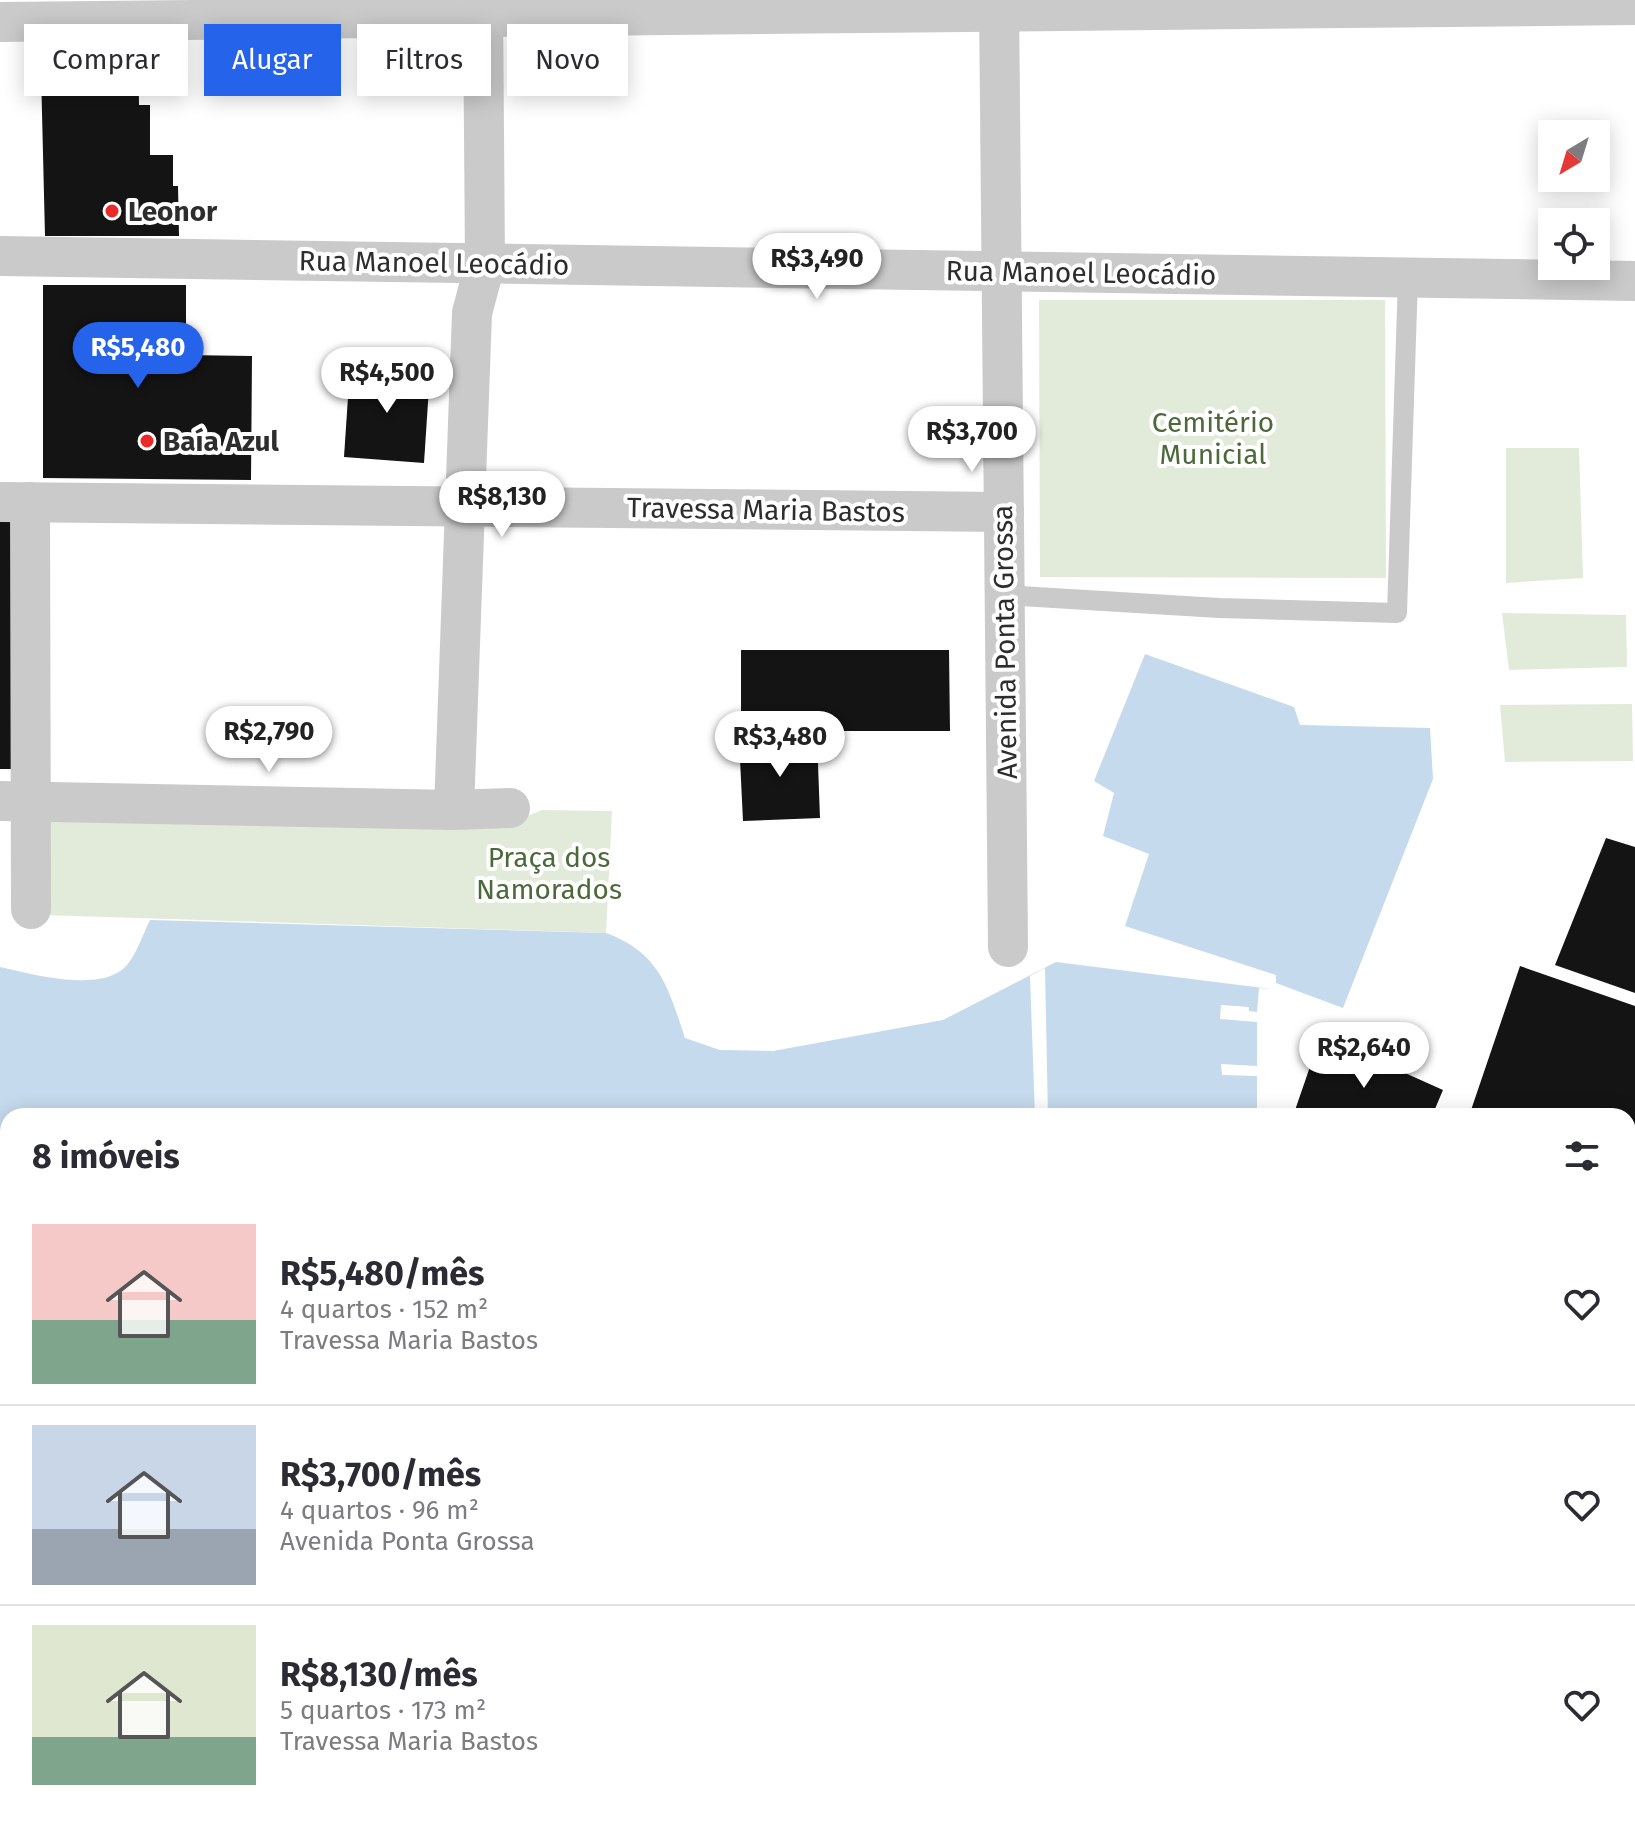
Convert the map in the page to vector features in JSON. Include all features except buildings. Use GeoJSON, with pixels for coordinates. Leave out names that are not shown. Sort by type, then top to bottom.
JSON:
{"type":"FeatureCollection","features":[{"type":"Feature","properties":{"kind":"street"},"geometry":{"type":"LineString","coordinates":[[0,22],[483,9],[1635,5]]}},
{"type":"Feature","properties":{"kind":"street","name":"Avenida Ponta Grossa"},"geometry":{"type":"LineString","coordinates":[[999,6],[1008,947]]}},
{"type":"Feature","properties":{"kind":"street"},"geometry":{"type":"LineString","coordinates":[[454,810],[472,313],[485,264],[483,9]]}},
{"type":"Feature","properties":{"kind":"street","name":"Rua Manoel Leocádio"},"geometry":{"type":"LineString","coordinates":[[0,256],[1635,281]]}},
{"type":"Feature","properties":{"kind":"street"},"geometry":{"type":"LineString","coordinates":[[15,502],[14,801],[31,909]]}},
{"type":"Feature","properties":{"kind":"street","name":"Travessa Maria Bastos"},"geometry":{"type":"LineString","coordinates":[[15,502],[1004,512]]}},
{"type":"Feature","properties":{"kind":"street"},"geometry":{"type":"LineString","coordinates":[[14,801],[454,810],[510,808]]}},
{"type":"Feature","properties":{"kind":"lane"},"geometry":{"type":"LineString","coordinates":[[1005,595],[1219,608],[1397,613],[1408,278]]}},
{"type":"Feature","properties":{"kind":"green space","name":"Cemitério Municial"},"geometry":{"type":"Polygon","coordinates":[[[1039,300],[1385,300],[1386,578],[1040,577],[1039,300]]]}},
{"type":"Feature","properties":{"kind":"green space"},"geometry":{"type":"Polygon","coordinates":[[[1506,448],[1579,448],[1583,578],[1506,583],[1506,448]]]}},
{"type":"Feature","properties":{"kind":"green space"},"geometry":{"type":"Polygon","coordinates":[[[1502,613],[1626,615],[1627,667],[1509,670],[1502,613]]]}},
{"type":"Feature","properties":{"kind":"green space"},"geometry":{"type":"Polygon","coordinates":[[[1632,704],[1633,761],[1505,762],[1500,705],[1632,704]]]}},
{"type":"Feature","properties":{"kind":"green space","name":"Praça dos Namorados"},"geometry":{"type":"Polygon","coordinates":[[[542,810],[612,811],[606,933],[43,915],[47,821],[515,821],[542,810]]]}},
{"type":"Feature","properties":{"kind":"water"},"geometry":{"type":"Polygon","coordinates":[[[1145,654],[1294,707],[1300,725],[1430,728],[1433,779],[1343,1008],[1276,983],[1276,975],[1125,926],[1149,854],[1103,836],[1114,793],[1094,781],[1145,654]]]}},
{"type":"Feature","properties":{"kind":"water"},"geometry":{"type":"Polygon","coordinates":[[[150,920],[606,933],[624,941],[650,962],[667,988],[685,1038],[720,1050],[773,1051],[943,1020],[1056,962],[1271,989],[1271,1108],[0,1108],[0,967],[66,980],[101,979],[116,974],[127,965],[150,920]]]}},
{"type":"Feature","properties":{"kind":"pier"},"geometry":{"type":"Polygon","coordinates":[[[1045,968],[1048,1108],[1035,1108],[1030,976],[1045,968]]]}},
{"type":"Feature","properties":{"kind":"pier"},"geometry":{"type":"Polygon","coordinates":[[[1259,988],[1271,989],[1271,1108],[1257,1108],[1257,1076],[1222,1075],[1221,1064],[1257,1066],[1257,1022],[1220,1019],[1221,1005],[1249,1007],[1249,1011],[1257,1012],[1259,988]]]}},
{"type":"Feature","properties":{"kind":"place","name":"Leonor"},"geometry":{"type":"Point","coordinates":[112,211]}},
{"type":"Feature","properties":{"kind":"place","name":"Baía Azul"},"geometry":{"type":"Point","coordinates":[147,441]}}]}
